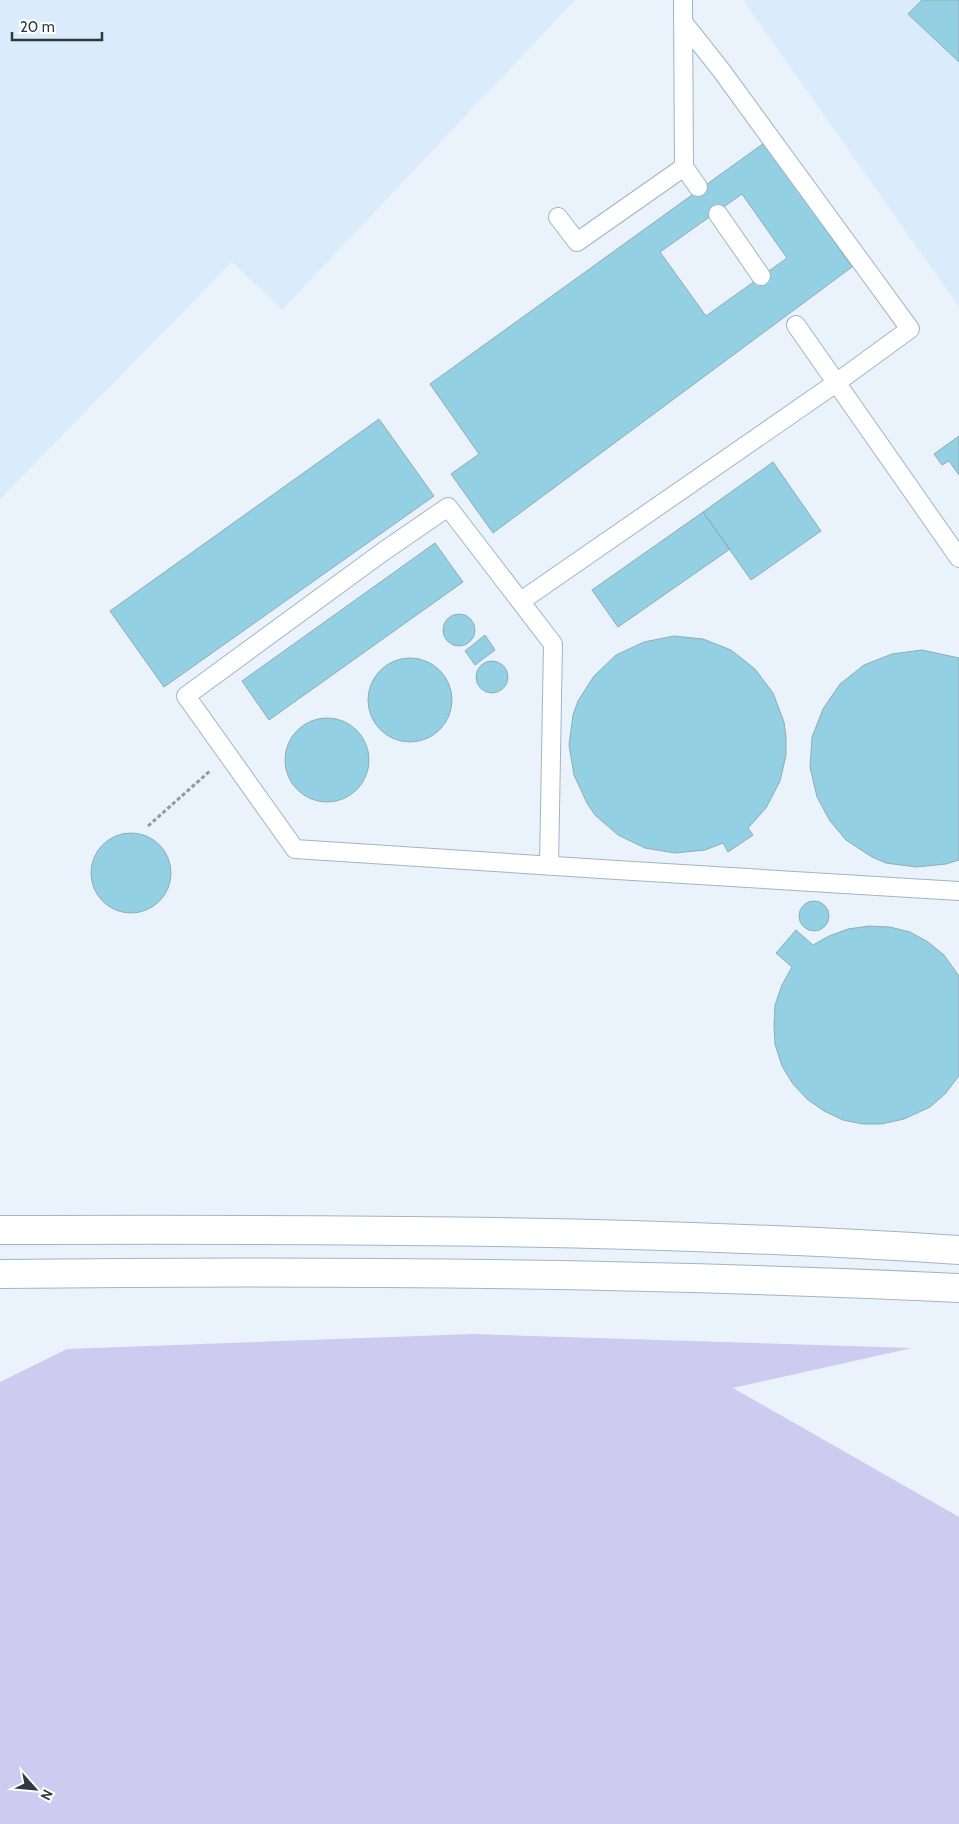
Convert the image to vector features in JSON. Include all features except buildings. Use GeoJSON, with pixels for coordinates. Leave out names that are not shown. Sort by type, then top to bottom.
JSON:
{"type":"FeatureCollection","features":[{"type":"Feature","properties":{"kind":"highway"},"geometry":{"type":"LineString","coordinates":[[0,1230],[270,1229],[586,1233],[812,1241],[959,1250]]}},
{"type":"Feature","properties":{"kind":"highway"},"geometry":{"type":"LineString","coordinates":[[0,1274],[334,1273],[775,1280],[959,1288]]}},
{"type":"Feature","properties":{"kind":"lane"},"geometry":{"type":"LineString","coordinates":[[683,0],[684,166],[698,186]]}},
{"type":"Feature","properties":{"kind":"lane"},"geometry":{"type":"LineString","coordinates":[[521,601],[836,383],[910,329],[726,78],[682,22]]}},
{"type":"Feature","properties":{"kind":"lane"},"geometry":{"type":"LineString","coordinates":[[558,218],[577,242],[684,166]]}},
{"type":"Feature","properties":{"kind":"lane"},"geometry":{"type":"LineString","coordinates":[[718,214],[761,276]]}},
{"type":"Feature","properties":{"kind":"lane"},"geometry":{"type":"LineString","coordinates":[[796,325],[959,558]]}},
{"type":"Feature","properties":{"kind":"lane"},"geometry":{"type":"LineString","coordinates":[[549,866],[553,644],[448,508],[384,551],[186,696],[295,849],[549,866],[959,891]]}},
{"type":"Feature","properties":{"kind":"path"},"geometry":{"type":"LineString","coordinates":[[148,826],[229,755]]}},
{"type":"Feature","properties":{"kind":"shaded area"},"geometry":{"type":"Polygon","coordinates":[[[0,0],[575,0],[282,310],[232,262],[0,499],[0,0]]]}},
{"type":"Feature","properties":{"kind":"shaded area"},"geometry":{"type":"Polygon","coordinates":[[[743,0],[959,0],[959,307],[743,0]]]}},
{"type":"Feature","properties":{"kind":"shaded area"},"geometry":{"type":"Polygon","coordinates":[[[472,1334],[912,1348],[733,1388],[959,1517],[959,1824],[0,1824],[0,1382],[67,1349],[472,1334]]]}}]}
